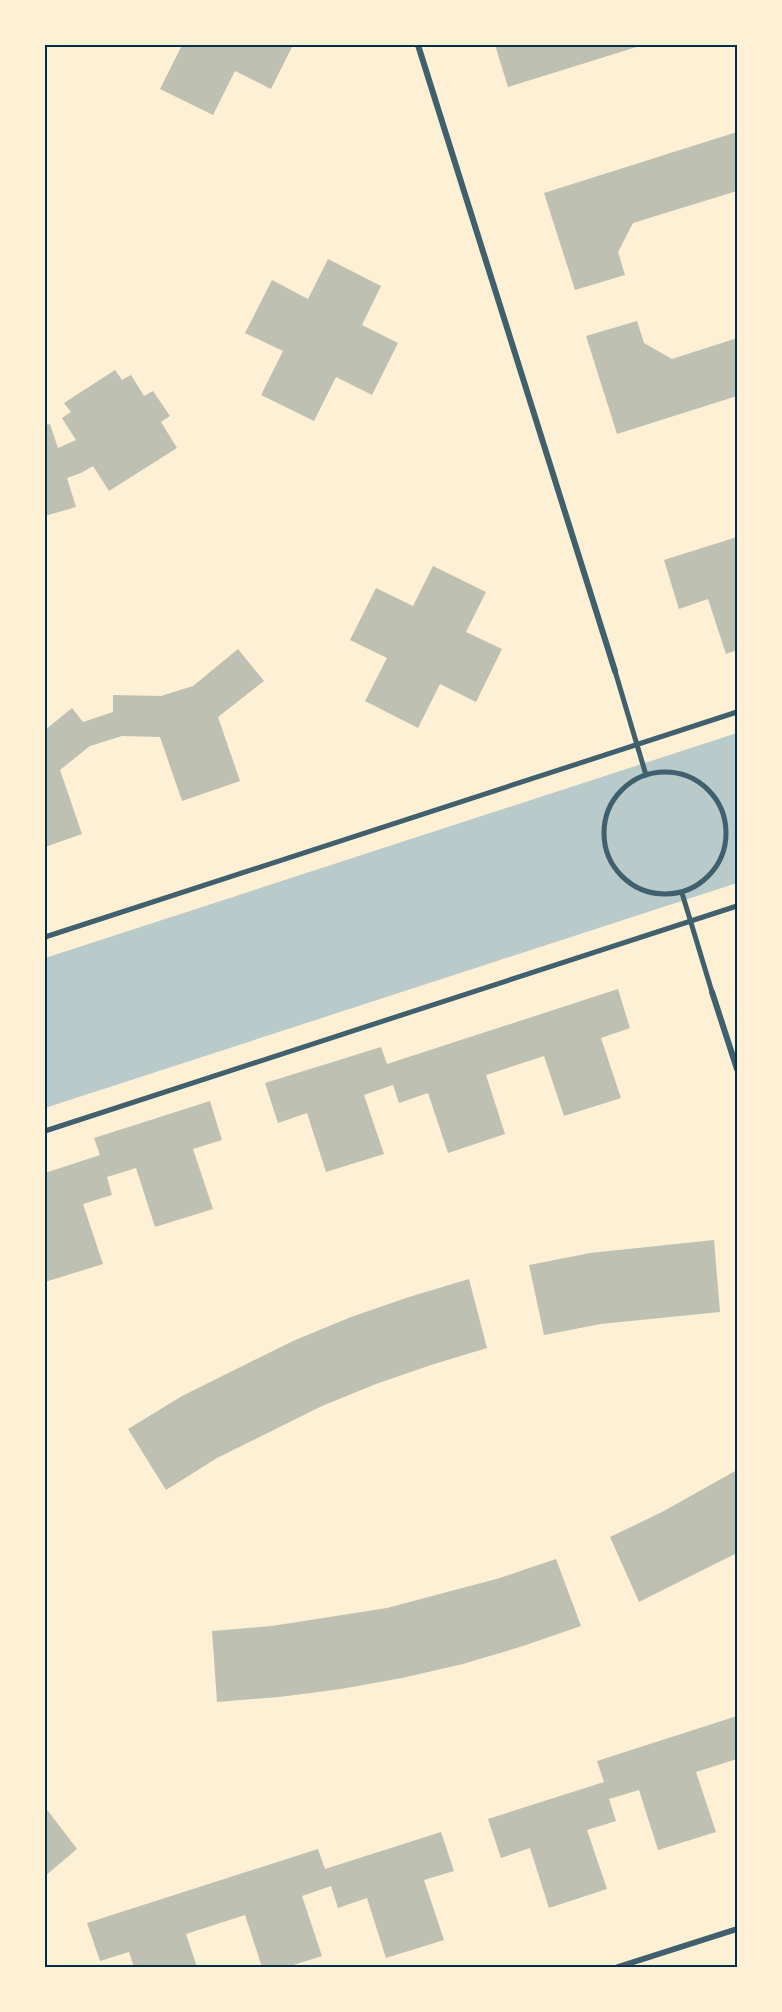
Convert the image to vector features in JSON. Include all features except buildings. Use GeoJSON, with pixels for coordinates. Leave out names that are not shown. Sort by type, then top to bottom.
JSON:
{"type":"FeatureCollection","features":[{"type":"Feature","properties":{"kind":"street"},"geometry":{"type":"LineString","coordinates":[[418,45],[646,775]]}},
{"type":"Feature","properties":{"kind":"street"},"geometry":{"type":"LineString","coordinates":[[45,937],[737,712]]}},
{"type":"Feature","properties":{"kind":"street"},"geometry":{"type":"LineString","coordinates":[[657,772],[678,773],[697,781],[712,794],[723,812],[727,832],[724,852],[714,871],[699,885],[682,893],[660,895],[640,890],[622,879],[610,864],[604,844],[603,824],[609,805],[621,789],[638,777],[657,772]]}},
{"type":"Feature","properties":{"kind":"street"},"geometry":{"type":"LineString","coordinates":[[682,893],[737,1069]]}},
{"type":"Feature","properties":{"kind":"street"},"geometry":{"type":"LineString","coordinates":[[45,1131],[737,906]]}},
{"type":"Feature","properties":{"kind":"street"},"geometry":{"type":"LineString","coordinates":[[618,1967],[737,1929]]}},
{"type":"Feature","properties":{"kind":"shaded area"},"geometry":{"type":"Polygon","coordinates":[[[737,733],[737,883],[45,1108],[45,958],[737,733]]]}}]}
